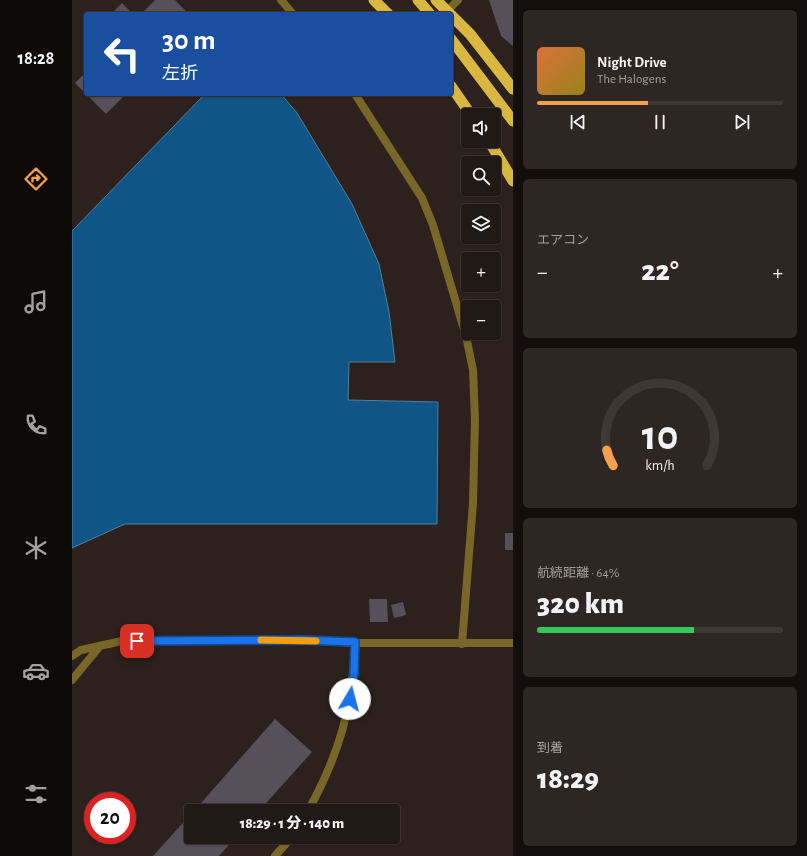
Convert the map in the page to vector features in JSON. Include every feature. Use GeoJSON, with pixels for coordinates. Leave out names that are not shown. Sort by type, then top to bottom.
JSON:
{"type":"FeatureCollection","features":[{"type":"Feature","properties":{"kind":"highway"},"geometry":{"type":"LineString","coordinates":[[374,0],[386,12]]}},
{"type":"Feature","properties":{"kind":"highway"},"geometry":{"type":"LineString","coordinates":[[418,0],[428,12]]}},
{"type":"Feature","properties":{"kind":"highway"},"geometry":{"type":"LineString","coordinates":[[436,0],[448,12]]}},
{"type":"Feature","properties":{"kind":"highway"},"geometry":{"type":"LineString","coordinates":[[453,17],[470,34],[513,89]]}},
{"type":"Feature","properties":{"kind":"highway"},"geometry":{"type":"LineString","coordinates":[[453,42],[513,121]]}},
{"type":"Feature","properties":{"kind":"highway"},"geometry":{"type":"LineString","coordinates":[[453,89],[466,108]]}},
{"type":"Feature","properties":{"kind":"highway"},"geometry":{"type":"LineString","coordinates":[[493,148],[513,181]]}},
{"type":"Feature","properties":{"kind":"lane"},"geometry":{"type":"LineString","coordinates":[[281,0],[291,12]]}},
{"type":"Feature","properties":{"kind":"lane"},"geometry":{"type":"LineString","coordinates":[[450,12],[458,0]]}},
{"type":"Feature","properties":{"kind":"lane"},"geometry":{"type":"LineString","coordinates":[[356,96],[422,198],[430,219],[466,336],[473,370],[475,428],[473,503],[462,644]]}},
{"type":"Feature","properties":{"kind":"lane"},"geometry":{"type":"LineString","coordinates":[[72,656],[81,650],[122,641],[302,640],[462,644],[513,643]]}},
{"type":"Feature","properties":{"kind":"lane"},"geometry":{"type":"LineString","coordinates":[[311,804],[329,768],[349,711],[354,674],[355,642]]}},
{"type":"Feature","properties":{"kind":"lane"},"geometry":{"type":"LineString","coordinates":[[72,680],[100,646]]}},
{"type":"Feature","properties":{"kind":"lane"},"geometry":{"type":"LineString","coordinates":[[275,856],[286,844]]}},
{"type":"Feature","properties":{"kind":"water"},"geometry":{"type":"Polygon","coordinates":[[[203,96],[283,96],[297,113],[352,204],[379,264],[389,312],[395,362],[349,362],[348,400],[438,402],[437,524],[125,524],[72,548],[72,231],[203,96]]]}},
{"type":"Feature","properties":{"kind":"building"},"geometry":{"type":"Polygon","coordinates":[[[155,0],[175,0],[187,12],[143,12],[155,0]]]}},
{"type":"Feature","properties":{"kind":"building"},"geometry":{"type":"Polygon","coordinates":[[[489,0],[513,0],[513,46],[501,36],[489,0]]]}},
{"type":"Feature","properties":{"kind":"building"},"geometry":{"type":"Polygon","coordinates":[[[122,3],[131,12],[113,12],[122,3]]]}},
{"type":"Feature","properties":{"kind":"building"},"geometry":{"type":"Polygon","coordinates":[[[84,74],[84,92],[75,83],[84,74]]]}},
{"type":"Feature","properties":{"kind":"building"},"geometry":{"type":"Polygon","coordinates":[[[88,96],[124,96],[106,114],[88,96]]]}},
{"type":"Feature","properties":{"kind":"building"},"geometry":{"type":"Polygon","coordinates":[[[505,533],[513,533],[513,550],[505,550],[505,533]]]}},
{"type":"Feature","properties":{"kind":"building"},"geometry":{"type":"Polygon","coordinates":[[[369,599],[387,599],[388,622],[370,622],[369,599]]]}},
{"type":"Feature","properties":{"kind":"building"},"geometry":{"type":"Polygon","coordinates":[[[403,602],[406,615],[394,618],[391,605],[403,602]]]}},
{"type":"Feature","properties":{"kind":"building"},"geometry":{"type":"Polygon","coordinates":[[[275,719],[312,752],[265,804],[200,804],[275,719]]]}},
{"type":"Feature","properties":{"kind":"building"},"geometry":{"type":"Polygon","coordinates":[[[184,822],[184,844],[230,844],[219,856],[153,856],[184,822]]]}},
{"type":"Feature","properties":{"kind":"slow traffic"},"geometry":{"type":"LineString","coordinates":[[261,640],[316,641]]}},
{"type":"Feature","properties":{"kind":"route"},"geometry":{"type":"LineString","coordinates":[[137,641],[302,640],[355,642],[354,674],[350,699]]}}]}
